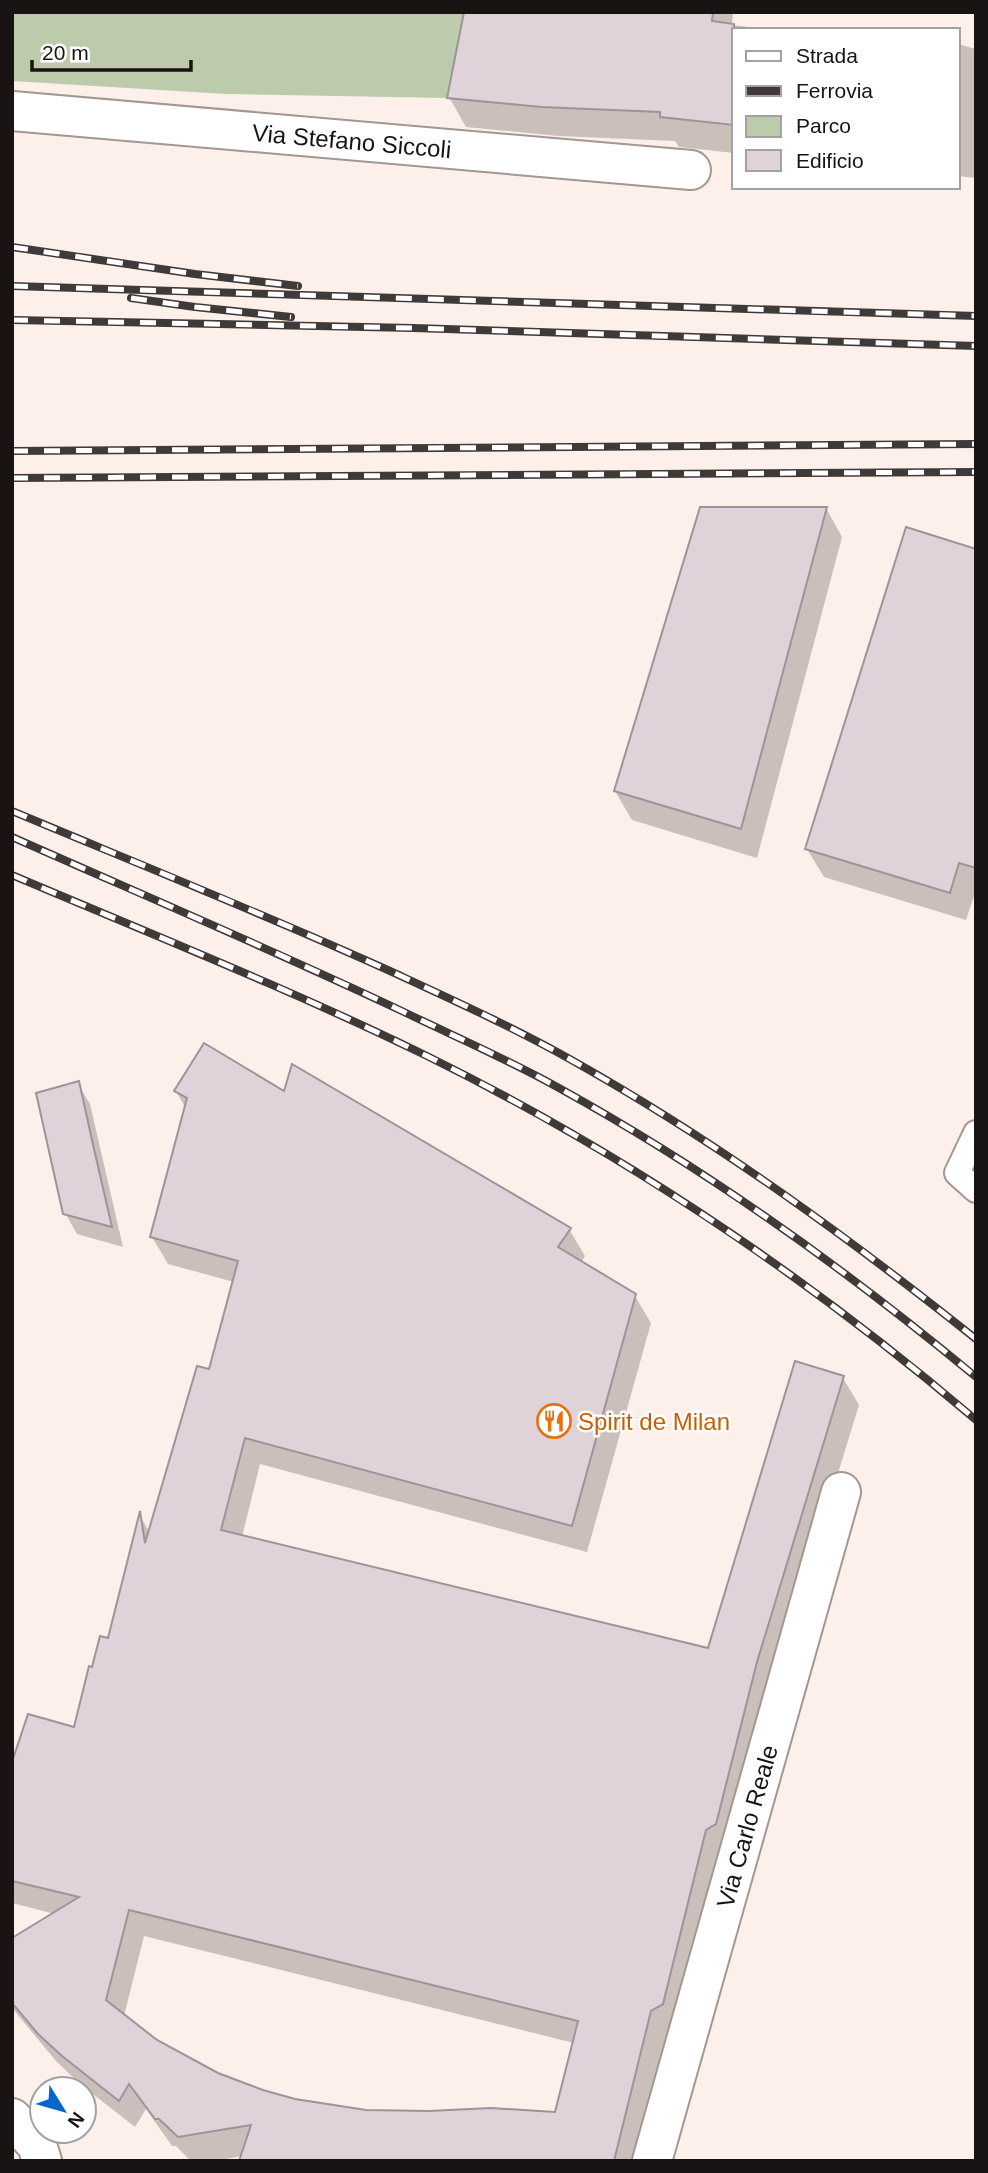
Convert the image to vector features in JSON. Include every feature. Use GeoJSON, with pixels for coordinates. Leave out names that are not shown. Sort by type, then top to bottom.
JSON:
{"type":"FeatureCollection","features":[{"type":"Feature","properties":{"kind":"street","name":"Via Stefano Siccoli"},"geometry":{"type":"LineString","coordinates":[[12,111],[691,170]]}},
{"type":"Feature","properties":{"kind":"street","name":"Via Carlo Reale"},"geometry":{"type":"LineString","coordinates":[[652,2161],[841,1492]]}},
{"type":"Feature","properties":{"kind":"street"},"geometry":{"type":"LineString","coordinates":[[12,2118],[37,2145],[42,2161]]}},
{"type":"Feature","properties":{"kind":"lane"},"geometry":{"type":"LineString","coordinates":[[976,1133],[957,1173],[976,1190]]}},
{"type":"Feature","properties":{"kind":"green space"},"geometry":{"type":"Polygon","coordinates":[[[12,12],[464,12],[447,98],[226,94],[12,81],[12,12]]]}},
{"type":"Feature","properties":{"kind":"building"},"geometry":{"type":"Polygon","coordinates":[[[464,12],[713,12],[712,21],[734,24],[732,125],[660,117],[660,112],[541,107],[447,98],[464,12]]]}},
{"type":"Feature","properties":{"kind":"building"},"geometry":{"type":"Polygon","coordinates":[[[700,507],[827,507],[741,829],[614,791],[700,507]]]}},
{"type":"Feature","properties":{"kind":"building"},"geometry":{"type":"Polygon","coordinates":[[[906,527],[976,549],[976,868],[959,863],[950,893],[805,849],[906,527]]]}},
{"type":"Feature","properties":{"kind":"building"},"geometry":{"type":"Polygon","coordinates":[[[204,1043],[284,1091],[292,1064],[571,1228],[558,1247],[636,1294],[572,1526],[245,1438],[221,1530],[708,1648],[795,1361],[844,1376],[757,1662],[716,1824],[706,1830],[663,2004],[651,2011],[614,2161],[239,2161],[251,2125],[178,2137],[159,2119],[155,2119],[129,2084],[119,2101],[98,2084],[98,2075],[86,2075],[62,2056],[38,2034],[12,2003],[12,1938],[79,1897],[12,1881],[12,1762],[28,1714],[74,1727],[89,1666],[92,1667],[100,1636],[108,1638],[140,1511],[145,1543],[197,1366],[209,1369],[238,1261],[150,1237],[187,1098],[174,1091],[204,1043]],[[129,1910],[106,2000],[157,2040],[218,2073],[295,2099],[366,2110],[491,2108],[555,2112],[578,2021],[129,1910]]]}},
{"type":"Feature","properties":{"kind":"building"},"geometry":{"type":"Polygon","coordinates":[[[79,1081],[112,1227],[63,1214],[36,1093],[79,1081]]]}},
{"type":"Feature","properties":{"kind":"railway"},"geometry":{"type":"LineString","coordinates":[[12,247],[298,286]]}},
{"type":"Feature","properties":{"kind":"railway"},"geometry":{"type":"LineString","coordinates":[[12,286],[976,316]]}},
{"type":"Feature","properties":{"kind":"railway"},"geometry":{"type":"LineString","coordinates":[[131,298],[291,317]]}},
{"type":"Feature","properties":{"kind":"railway"},"geometry":{"type":"LineString","coordinates":[[12,320],[413,328],[976,346]]}},
{"type":"Feature","properties":{"kind":"railway"},"geometry":{"type":"LineString","coordinates":[[12,451],[976,444]]}},
{"type":"Feature","properties":{"kind":"railway"},"geometry":{"type":"LineString","coordinates":[[12,478],[976,472]]}},
{"type":"Feature","properties":{"kind":"railway"},"geometry":{"type":"LineString","coordinates":[[12,811],[343,950],[507,1026],[552,1050],[680,1125],[781,1192],[976,1339]]}},
{"type":"Feature","properties":{"kind":"railway"},"geometry":{"type":"LineString","coordinates":[[12,837],[355,989],[502,1058],[559,1088],[668,1152],[774,1223],[877,1298],[976,1377]]}},
{"type":"Feature","properties":{"kind":"railway"},"geometry":{"type":"LineString","coordinates":[[12,875],[325,1008],[427,1056],[572,1134],[643,1176],[781,1268],[913,1368],[976,1420]]}},
{"type":"Feature","properties":{"kind":"place","name":"Spirit de Milan"},"geometry":{"type":"Point","coordinates":[554,1421]}}]}
